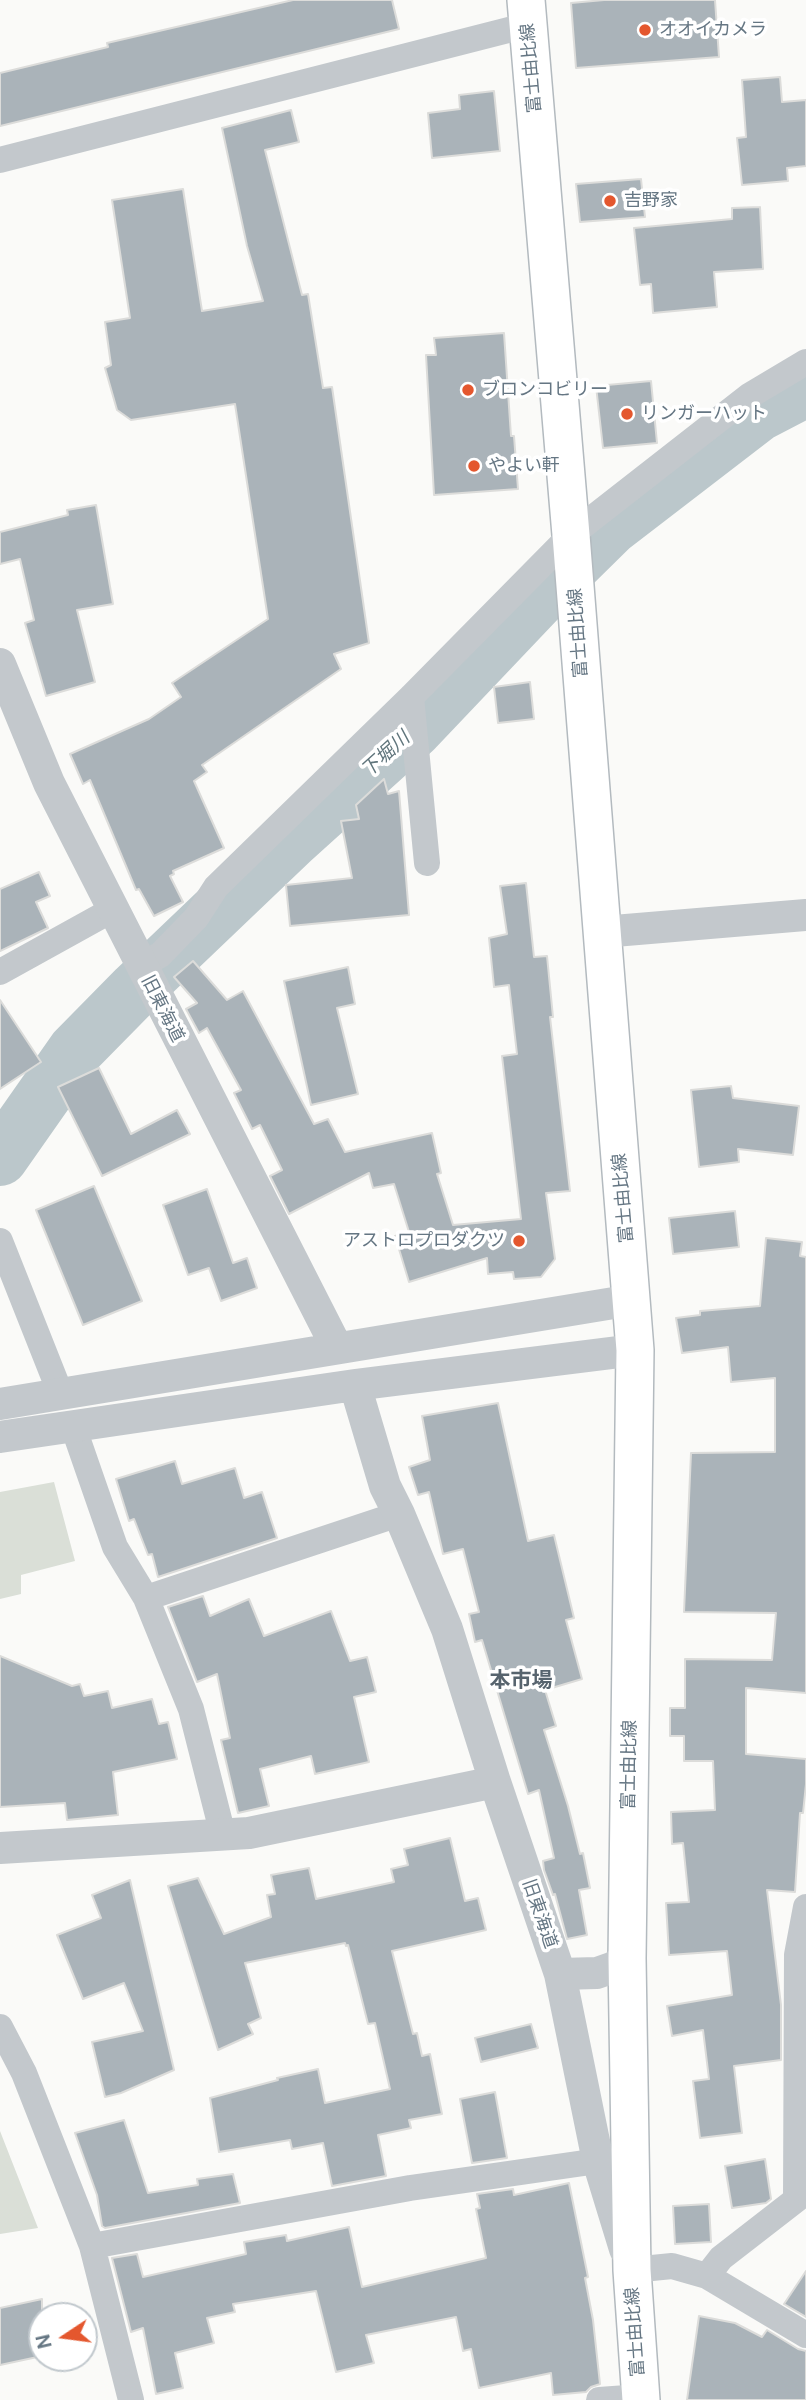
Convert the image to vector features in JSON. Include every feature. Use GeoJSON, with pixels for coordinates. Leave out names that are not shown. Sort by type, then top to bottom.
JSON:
{"type":"FeatureCollection","features":[{"type":"Feature","properties":{"kind":"main road","name":"富士由比線"},"geometry":{"type":"LineString","coordinates":[[527,13],[635,1350],[627,1958],[632,2270],[641,2398]]}},
{"type":"Feature","properties":{"kind":"street"},"geometry":{"type":"LineString","coordinates":[[0,160],[527,13]]}},
{"type":"Feature","properties":{"kind":"street"},"geometry":{"type":"LineString","coordinates":[[145,975],[160,955],[196,918],[216,887],[411,697],[571,535],[749,396],[806,362]]}},
{"type":"Feature","properties":{"kind":"street","name":"旧東海道"},"geometry":{"type":"LineString","coordinates":[[0,664],[48,783],[337,1348]]}},
{"type":"Feature","properties":{"kind":"street"},"geometry":{"type":"LineString","coordinates":[[411,697],[427,863]]}},
{"type":"Feature","properties":{"kind":"street"},"geometry":{"type":"LineString","coordinates":[[0,972],[112,910]]}},
{"type":"Feature","properties":{"kind":"street"},"geometry":{"type":"LineString","coordinates":[[602,932],[806,915]]}},
{"type":"Feature","properties":{"kind":"street"},"geometry":{"type":"LineString","coordinates":[[0,1241],[61,1395]]}},
{"type":"Feature","properties":{"kind":"street"},"geometry":{"type":"LineString","coordinates":[[0,1404],[632,1300]]}},
{"type":"Feature","properties":{"kind":"street"},"geometry":{"type":"LineString","coordinates":[[0,1437],[355,1385],[635,1350]]}},
{"type":"Feature","properties":{"kind":"street","name":"旧東海道"},"geometry":{"type":"LineString","coordinates":[[355,1385],[385,1486],[400,1514],[447,1629],[560,1974],[598,2161],[632,2270]]}},
{"type":"Feature","properties":{"kind":"street"},"geometry":{"type":"LineString","coordinates":[[72,1426],[115,1547],[146,1598],[191,1709],[223,1835]]}},
{"type":"Feature","properties":{"kind":"street"},"geometry":{"type":"LineString","coordinates":[[146,1598],[400,1514]]}},
{"type":"Feature","properties":{"kind":"street"},"geometry":{"type":"LineString","coordinates":[[0,1848],[248,1833],[495,1782]]}},
{"type":"Feature","properties":{"kind":"street"},"geometry":{"type":"LineString","coordinates":[[707,2276],[721,2258],[801,2195],[797,1955],[806,1907]]}},
{"type":"Feature","properties":{"kind":"street"},"geometry":{"type":"LineString","coordinates":[[560,1974],[597,1973],[614,1967],[627,1958]]}},
{"type":"Feature","properties":{"kind":"street"},"geometry":{"type":"LineString","coordinates":[[0,2027],[24,2073],[92,2246],[131,2400]]}},
{"type":"Feature","properties":{"kind":"street"},"geometry":{"type":"LineString","coordinates":[[92,2246],[410,2188],[598,2161]]}},
{"type":"Feature","properties":{"kind":"street"},"geometry":{"type":"LineString","coordinates":[[632,2270],[672,2266],[707,2276],[806,2335]]}},
{"type":"Feature","properties":{"kind":"street"},"geometry":{"type":"LineString","coordinates":[[599,2400],[641,2398]]}},
{"type":"Feature","properties":{"kind":"shaded area"},"geometry":{"type":"Polygon","coordinates":[[[54,1482],[75,1561],[21,1575],[21,1594],[0,1599],[0,1492],[54,1482]]]}},
{"type":"Feature","properties":{"kind":"shaded area"},"geometry":{"type":"Polygon","coordinates":[[[0,2131],[38,2228],[0,2234],[0,2131]]]}},
{"type":"Feature","properties":{"kind":"building"},"geometry":{"type":"Polygon","coordinates":[[[293,0],[392,0],[399,29],[0,126],[0,73],[108,47],[107,43],[293,0]]]}},
{"type":"Feature","properties":{"kind":"building","name":"オオイカメラ"},"geometry":{"type":"Polygon","coordinates":[[[604,0],[715,0],[719,57],[576,68],[571,3],[604,0]]]}},
{"type":"Feature","properties":{"kind":"building"},"geometry":{"type":"Polygon","coordinates":[[[780,77],[782,102],[806,100],[806,166],[787,168],[788,181],[742,185],[737,138],[746,137],[742,80],[780,77]]]}},
{"type":"Feature","properties":{"kind":"building"},"geometry":{"type":"Polygon","coordinates":[[[494,91],[500,151],[432,158],[428,113],[460,109],[459,95],[494,91]]]}},
{"type":"Feature","properties":{"kind":"building"},"geometry":{"type":"Polygon","coordinates":[[[291,110],[299,142],[265,150],[302,295],[308,294],[323,388],[332,387],[369,643],[334,654],[341,669],[202,765],[207,772],[194,781],[224,848],[173,871],[174,874],[170,876],[183,902],[154,916],[139,889],[136,890],[90,780],[83,784],[70,754],[149,719],[181,697],[172,683],[268,619],[235,404],[131,420],[117,410],[105,368],[111,365],[105,322],[130,318],[112,200],[183,189],[202,311],[263,301],[247,246],[222,128],[291,110]]]}},
{"type":"Feature","properties":{"kind":"building","name":"吉野家"},"geometry":{"type":"Polygon","coordinates":[[[641,179],[645,217],[580,222],[576,184],[641,179]]]}},
{"type":"Feature","properties":{"kind":"building"},"geometry":{"type":"Polygon","coordinates":[[[760,207],[763,269],[714,272],[717,307],[653,313],[651,284],[640,285],[634,228],[732,219],[732,208],[760,207]]]}},
{"type":"Feature","properties":{"kind":"building"},"geometry":{"type":"Polygon","coordinates":[[[504,333],[511,436],[514,436],[518,489],[434,495],[426,355],[436,355],[434,338],[504,333]]]}},
{"type":"Feature","properties":{"kind":"building","name":"リンガーハット"},"geometry":{"type":"Polygon","coordinates":[[[651,381],[657,443],[603,448],[596,386],[651,381]]]}},
{"type":"Feature","properties":{"kind":"building"},"geometry":{"type":"Polygon","coordinates":[[[96,505],[113,604],[77,610],[95,682],[46,696],[25,623],[34,620],[20,559],[0,564],[0,532],[68,515],[67,510],[96,505]]]}},
{"type":"Feature","properties":{"kind":"building"},"geometry":{"type":"Polygon","coordinates":[[[530,682],[534,719],[498,723],[494,687],[530,682]]]}},
{"type":"Feature","properties":{"kind":"building"},"geometry":{"type":"Polygon","coordinates":[[[384,779],[388,794],[399,791],[409,915],[290,926],[286,885],[352,878],[341,821],[359,819],[356,805],[384,779]]]}},
{"type":"Feature","properties":{"kind":"building"},"geometry":{"type":"Polygon","coordinates":[[[39,872],[50,896],[36,902],[48,928],[0,951],[0,889],[39,872]]]}},
{"type":"Feature","properties":{"kind":"building"},"geometry":{"type":"Polygon","coordinates":[[[526,883],[534,957],[547,956],[553,1017],[550,1017],[570,1191],[546,1193],[555,1259],[541,1277],[514,1279],[513,1272],[488,1274],[487,1258],[409,1282],[395,1236],[409,1232],[394,1184],[373,1188],[369,1173],[289,1214],[270,1176],[282,1170],[260,1125],[252,1129],[234,1093],[241,1090],[207,1028],[199,1033],[186,1009],[197,1003],[174,977],[193,961],[227,1000],[243,991],[314,1124],[328,1119],[345,1152],[432,1133],[441,1173],[437,1174],[453,1225],[521,1219],[502,1056],[517,1054],[509,985],[494,987],[489,938],[507,934],[500,886],[526,883]]]}},
{"type":"Feature","properties":{"kind":"building"},"geometry":{"type":"Polygon","coordinates":[[[348,967],[355,1004],[337,1008],[358,1094],[311,1105],[284,981],[348,967]]]}},
{"type":"Feature","properties":{"kind":"building"},"geometry":{"type":"Polygon","coordinates":[[[0,1000],[41,1062],[0,1089],[0,1000]]]}},
{"type":"Feature","properties":{"kind":"building"},"geometry":{"type":"Polygon","coordinates":[[[99,1068],[131,1134],[177,1110],[190,1134],[102,1176],[58,1087],[99,1068]]]}},
{"type":"Feature","properties":{"kind":"building"},"geometry":{"type":"Polygon","coordinates":[[[731,1086],[733,1098],[799,1106],[793,1155],[738,1149],[739,1162],[699,1167],[691,1090],[731,1086]]]}},
{"type":"Feature","properties":{"kind":"building"},"geometry":{"type":"Polygon","coordinates":[[[94,1186],[142,1301],[83,1325],[36,1210],[94,1186]]]}},
{"type":"Feature","properties":{"kind":"building"},"geometry":{"type":"Polygon","coordinates":[[[207,1189],[233,1263],[247,1258],[257,1288],[221,1301],[209,1268],[188,1275],[163,1205],[207,1189]]]}},
{"type":"Feature","properties":{"kind":"building"},"geometry":{"type":"Polygon","coordinates":[[[735,1211],[739,1247],[673,1254],[669,1218],[735,1211]]]}},
{"type":"Feature","properties":{"kind":"building"},"geometry":{"type":"Polygon","coordinates":[[[766,1238],[802,1242],[800,1256],[806,1257],[806,1693],[746,1688],[746,1754],[806,1759],[806,1784],[803,1813],[800,1813],[795,1892],[767,1890],[781,2005],[781,2060],[734,2066],[742,2133],[700,2138],[693,2081],[709,2079],[703,2030],[672,2036],[667,2006],[732,1995],[727,1951],[669,1955],[666,1903],[689,1902],[683,1843],[672,1844],[671,1812],[715,1810],[713,1761],[684,1761],[684,1736],[670,1736],[670,1708],[685,1708],[685,1659],[772,1660],[776,1613],[684,1612],[691,1453],[775,1452],[775,1378],[731,1382],[728,1347],[682,1353],[676,1318],[700,1315],[700,1311],[760,1306],[766,1238]]]}},
{"type":"Feature","properties":{"kind":"building"},"geometry":{"type":"Polygon","coordinates":[[[498,1403],[528,1541],[554,1535],[574,1618],[566,1620],[582,1679],[545,1690],[556,1726],[544,1730],[580,1854],[583,1853],[590,1888],[579,1890],[587,1935],[567,1939],[555,1894],[553,1895],[544,1870],[543,1861],[554,1858],[539,1790],[528,1794],[482,1640],[475,1642],[469,1614],[479,1612],[463,1549],[443,1554],[429,1492],[418,1495],[409,1467],[430,1460],[422,1416],[498,1403]]]}},
{"type":"Feature","properties":{"kind":"building"},"geometry":{"type":"Polygon","coordinates":[[[175,1461],[182,1484],[235,1468],[244,1498],[262,1492],[277,1538],[158,1577],[152,1554],[148,1555],[134,1519],[129,1521],[116,1479],[175,1461]]]}},
{"type":"Feature","properties":{"kind":"building"},"geometry":{"type":"Polygon","coordinates":[[[203,1596],[210,1616],[249,1599],[264,1636],[331,1611],[350,1661],[367,1657],[376,1692],[354,1697],[369,1762],[315,1774],[311,1756],[260,1769],[269,1806],[238,1813],[221,1740],[230,1738],[217,1674],[197,1682],[168,1607],[203,1596]]]}},
{"type":"Feature","properties":{"kind":"building"},"geometry":{"type":"Polygon","coordinates":[[[0,1656],[72,1686],[80,1684],[84,1696],[108,1691],[112,1708],[152,1699],[159,1724],[168,1722],[177,1759],[113,1772],[118,1815],[67,1820],[65,1803],[0,1807],[0,1656]]]}},
{"type":"Feature","properties":{"kind":"building"},"geometry":{"type":"Polygon","coordinates":[[[450,1838],[465,1901],[478,1898],[486,1930],[392,1951],[413,2034],[417,2033],[422,2056],[430,2054],[442,2114],[409,2120],[411,2128],[378,2135],[386,2176],[332,2186],[323,2143],[292,2149],[290,2140],[219,2152],[210,2098],[318,2069],[325,2103],[390,2089],[375,2023],[368,2024],[348,1945],[345,1943],[245,1963],[261,2018],[248,2024],[253,2034],[218,2050],[168,1886],[198,1878],[224,1934],[271,1917],[267,1895],[275,1894],[271,1875],[309,1868],[316,1899],[394,1882],[391,1869],[408,1865],[404,1849],[450,1838]]]}},
{"type":"Feature","properties":{"kind":"building"},"geometry":{"type":"Polygon","coordinates":[[[130,1880],[174,2070],[121,2093],[105,2097],[92,2042],[143,2031],[124,1983],[83,1999],[57,1935],[101,1918],[92,1895],[130,1880]]]}},
{"type":"Feature","properties":{"kind":"building"},"geometry":{"type":"Polygon","coordinates":[[[531,2024],[538,2048],[481,2062],[475,2038],[531,2024]]]}},
{"type":"Feature","properties":{"kind":"building"},"geometry":{"type":"Polygon","coordinates":[[[495,2092],[507,2158],[472,2163],[460,2099],[495,2092]]]}},
{"type":"Feature","properties":{"kind":"building"},"geometry":{"type":"Polygon","coordinates":[[[124,2120],[148,2193],[198,2185],[197,2179],[233,2174],[240,2203],[105,2228],[102,2226],[97,2195],[75,2133],[124,2120]]]}},
{"type":"Feature","properties":{"kind":"building"},"geometry":{"type":"Polygon","coordinates":[[[765,2159],[771,2199],[766,2203],[732,2208],[725,2166],[765,2159]]]}},
{"type":"Feature","properties":{"kind":"building"},"geometry":{"type":"Polygon","coordinates":[[[569,2183],[588,2277],[585,2278],[600,2384],[586,2392],[553,2395],[551,2373],[479,2388],[471,2349],[463,2351],[456,2317],[366,2335],[374,2363],[336,2372],[316,2291],[233,2304],[235,2312],[207,2318],[214,2343],[175,2353],[183,2388],[156,2394],[143,2328],[131,2332],[112,2258],[137,2254],[143,2277],[246,2254],[244,2242],[286,2235],[287,2241],[349,2227],[362,2287],[486,2258],[476,2209],[480,2208],[477,2194],[513,2189],[514,2195],[569,2183]]]}},
{"type":"Feature","properties":{"kind":"building"},"geometry":{"type":"Polygon","coordinates":[[[709,2204],[711,2242],[675,2244],[673,2206],[709,2204]]]}},
{"type":"Feature","properties":{"kind":"building"},"geometry":{"type":"Polygon","coordinates":[[[806,2271],[806,2317],[784,2304],[806,2271]]]}},
{"type":"Feature","properties":{"kind":"building"},"geometry":{"type":"Polygon","coordinates":[[[28,2302],[28,2359],[0,2365],[0,2308],[28,2302]]]}},
{"type":"Feature","properties":{"kind":"building"},"geometry":{"type":"Polygon","coordinates":[[[699,2316],[735,2323],[762,2337],[767,2330],[806,2351],[806,2400],[687,2400],[699,2316]]]}},
{"type":"Feature","properties":{"kind":"waterway","name":"下堀川"},"geometry":{"type":"LineString","coordinates":[[0,1158],[75,1051],[291,841],[414,730],[611,527],[758,414],[806,389]]}},
{"type":"Feature","properties":{"kind":"place","name":"オオイカメラ"},"geometry":{"type":"Point","coordinates":[645,30]}},
{"type":"Feature","properties":{"kind":"place","name":"吉野家"},"geometry":{"type":"Point","coordinates":[610,201]}},
{"type":"Feature","properties":{"kind":"place","name":"ブロンコビリー"},"geometry":{"type":"Point","coordinates":[468,390]}},
{"type":"Feature","properties":{"kind":"place","name":"リンガーハット"},"geometry":{"type":"Point","coordinates":[627,414]}},
{"type":"Feature","properties":{"kind":"place","name":"やよい軒"},"geometry":{"type":"Point","coordinates":[474,466]}},
{"type":"Feature","properties":{"kind":"place","name":"アストロプロダクツ"},"geometry":{"type":"Point","coordinates":[519,1241]}},
{"type":"Feature","properties":{"kind":"district","name":"本市場"},"geometry":{"type":"Point","coordinates":[521,1681]}}]}
